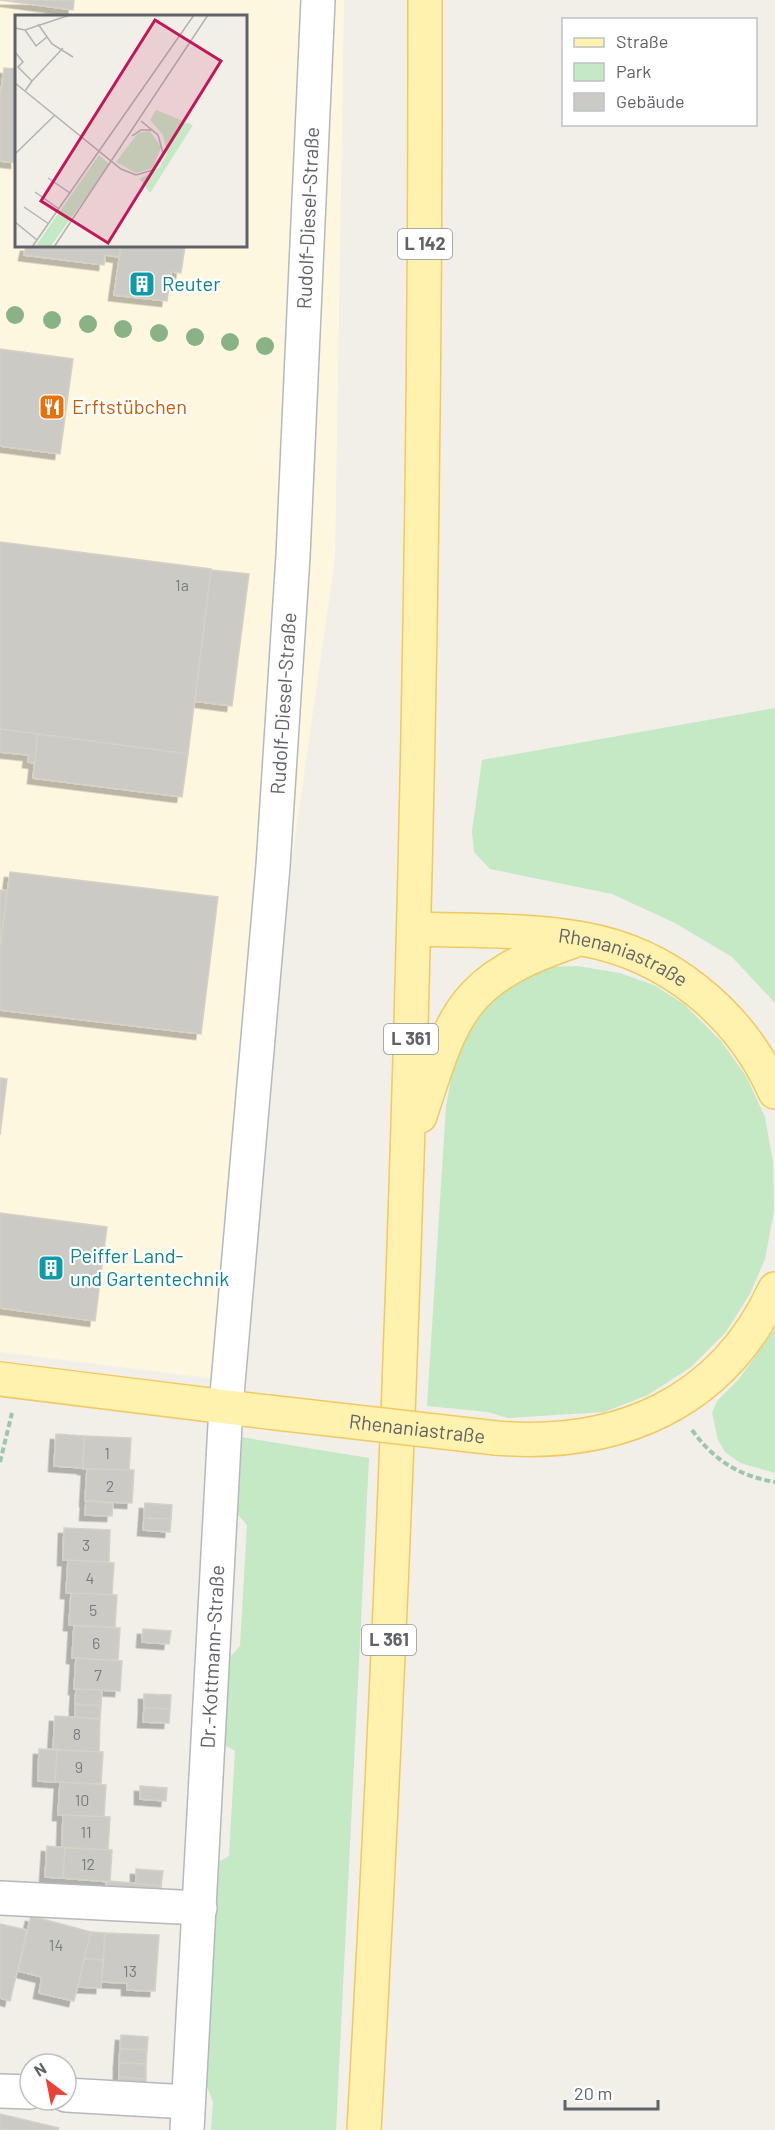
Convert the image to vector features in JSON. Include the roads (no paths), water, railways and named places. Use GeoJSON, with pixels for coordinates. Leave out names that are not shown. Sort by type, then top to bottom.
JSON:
{"type":"FeatureCollection","features":[{"type":"Feature","properties":{"kind":"main road","name":"L 142"},"geometry":{"type":"LineString","coordinates":[[414,929],[423,475],[425,0]]}},
{"type":"Feature","properties":{"kind":"main road","name":"Rhenaniastraße"},"geometry":{"type":"LineString","coordinates":[[414,929],[581,938],[638,955],[685,981],[714,1005],[747,1043],[775,1092]]}},
{"type":"Feature","properties":{"kind":"main road","name":"L 361"},"geometry":{"type":"LineString","coordinates":[[364,2130],[401,1390],[414,929]]}},
{"type":"Feature","properties":{"kind":"main road","name":"L 361"},"geometry":{"type":"LineString","coordinates":[[409,1150],[445,1042],[466,1003],[480,988],[516,964],[581,938]]}},
{"type":"Feature","properties":{"kind":"main road","name":"Rhenaniastraße"},"geometry":{"type":"LineString","coordinates":[[10,1381],[496,1438],[547,1440],[597,1434],[637,1422],[674,1404],[704,1383],[734,1356],[753,1330],[775,1289]]}},
{"type":"Feature","properties":{"kind":"street","name":"Rudolf-Diesel-Straße"},"geometry":{"type":"LineString","coordinates":[[226,1406],[273,866],[293,556],[318,0]]}},
{"type":"Feature","properties":{"kind":"street","name":"Dr.-Kottmann-Straße"},"geometry":{"type":"LineString","coordinates":[[78,2097],[188,2116],[226,1406]]}},
{"type":"Feature","properties":{"kind":"street"},"geometry":{"type":"LineString","coordinates":[[0,1898],[200,1908]]}},
{"type":"Feature","properties":{"kind":"street"},"geometry":{"type":"LineString","coordinates":[[0,2091],[18,2092]]}},
{"type":"Feature","properties":{"kind":"place","name":"Reuter"},"geometry":{"type":"Point","coordinates":[142,284]}},
{"type":"Feature","properties":{"kind":"place","name":"Erftstübchen"},"geometry":{"type":"Point","coordinates":[52,407]}},
{"type":"Feature","properties":{"kind":"place","name":"Peiffer Land- und Gartentechnik"},"geometry":{"type":"Point","coordinates":[51,1268]}}]}
